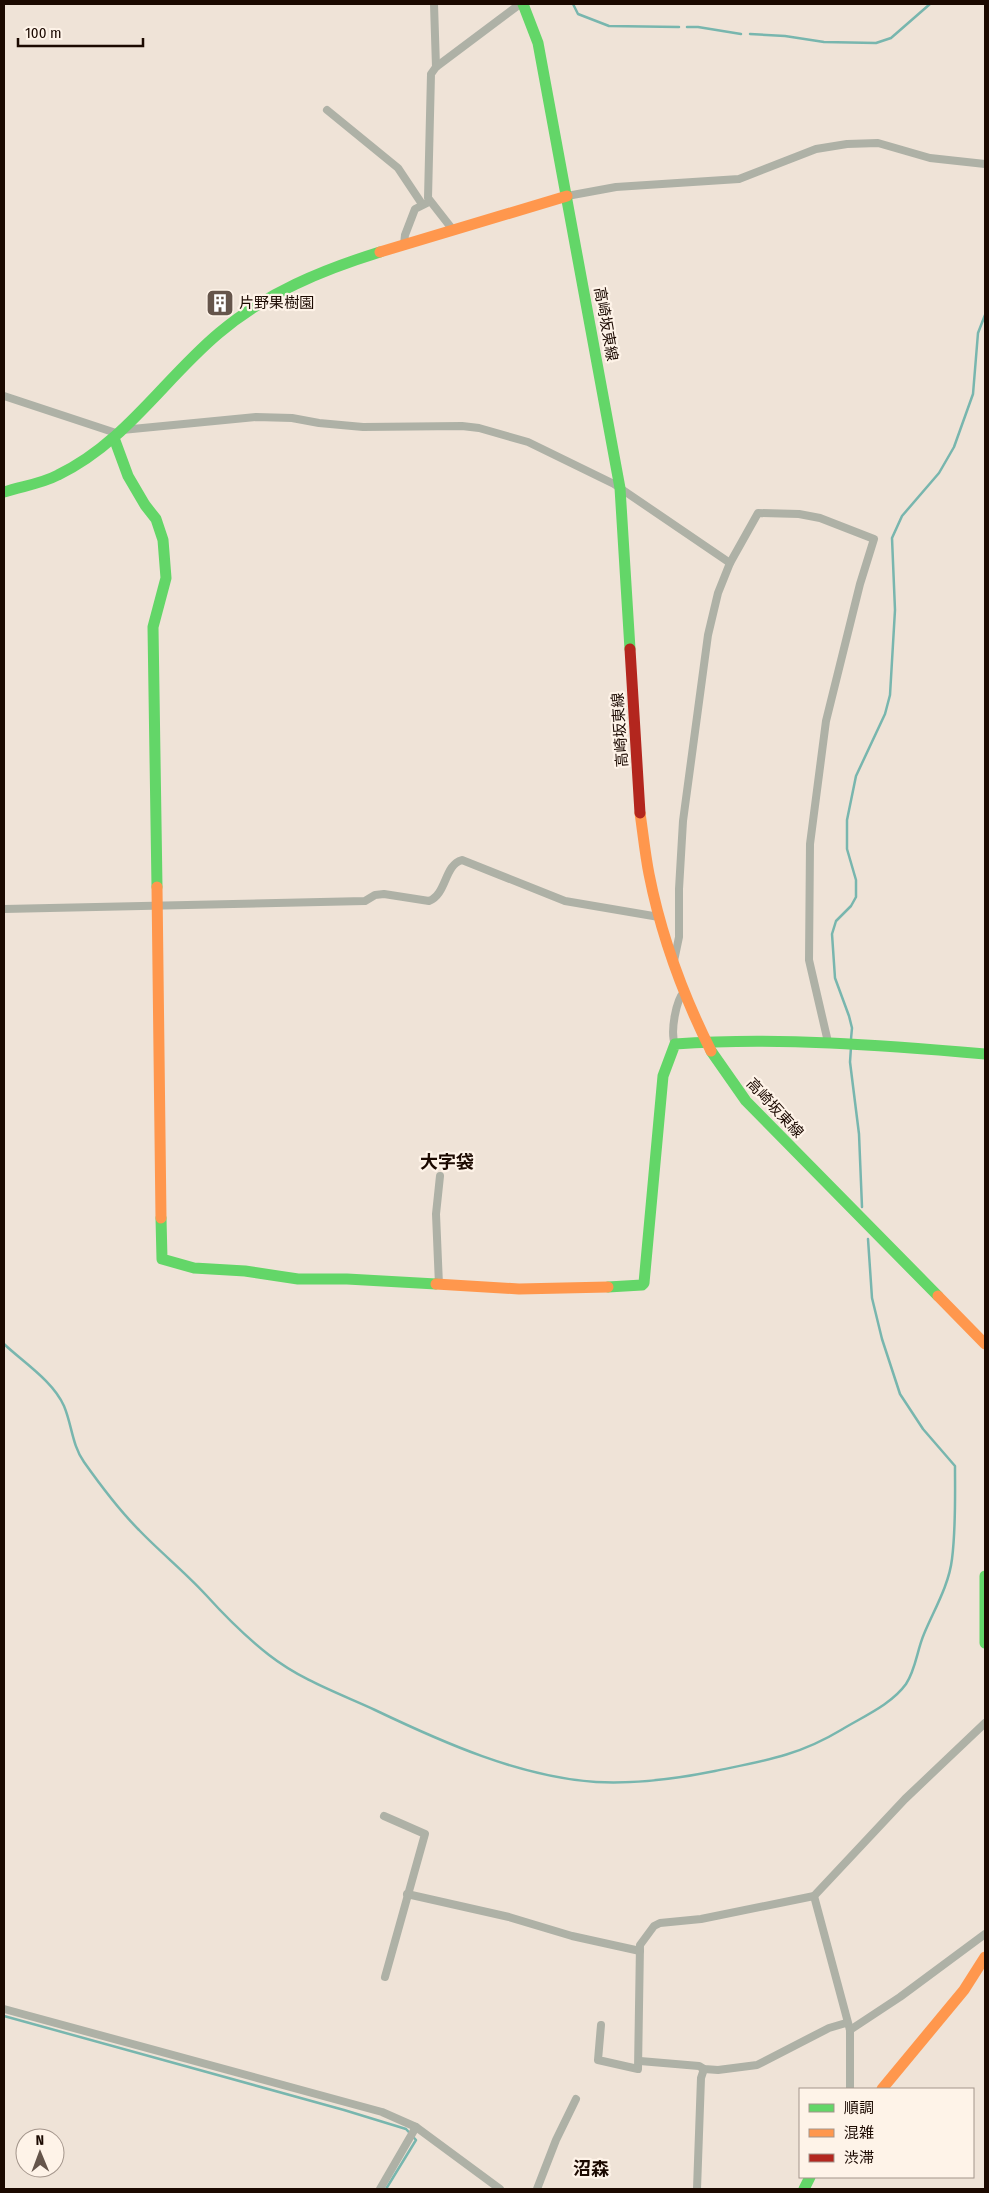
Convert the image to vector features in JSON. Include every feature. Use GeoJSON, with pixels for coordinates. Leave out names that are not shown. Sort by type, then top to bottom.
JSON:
{"type":"FeatureCollection","features":[{"type":"Feature","properties":{"kind":"street"},"geometry":{"type":"LineString","coordinates":[[426,203],[428,193],[430,80],[436,67],[434,4]]}},
{"type":"Feature","properties":{"kind":"street"},"geometry":{"type":"LineString","coordinates":[[436,67],[522,4]]}},
{"type":"Feature","properties":{"kind":"street","name":"高崎坂東線"},"geometry":{"type":"LineString","coordinates":[[522,4],[541,57],[620,488],[641,822],[649,874],[673,963],[706,1042],[731,1082],[752,1107],[985,1344]]}},
{"type":"Feature","properties":{"kind":"street"},"geometry":{"type":"LineString","coordinates":[[327,110],[378,149],[398,168],[426,203],[453,230]]}},
{"type":"Feature","properties":{"kind":"street"},"geometry":{"type":"LineString","coordinates":[[4,492],[60,475],[93,455],[118,434],[173,376],[216,336],[271,296],[325,270],[404,244],[567,196],[616,186],[739,179],[816,149],[848,144],[878,144],[930,158],[985,164]]}},
{"type":"Feature","properties":{"kind":"street"},"geometry":{"type":"LineString","coordinates":[[404,244],[405,235],[415,209],[426,203]]}},
{"type":"Feature","properties":{"kind":"street"},"geometry":{"type":"LineString","coordinates":[[4,396],[118,434],[256,417],[292,418],[319,423],[363,427],[462,426],[479,428],[528,442],[620,488],[730,562]]}},
{"type":"Feature","properties":{"kind":"street"},"geometry":{"type":"LineString","coordinates":[[118,434],[128,476],[156,519],[166,566],[164,588],[153,628],[162,1259],[194,1268],[298,1279],[347,1279],[518,1289],[570,1289],[644,1283],[663,1076],[675,1044],[672,1037],[678,997],[684,992]]}},
{"type":"Feature","properties":{"kind":"street"},"geometry":{"type":"LineString","coordinates":[[673,963],[679,937],[679,889],[683,822],[698,701],[708,636],[718,594],[730,562],[758,513],[800,514],[820,518],[874,539],[860,584],[826,721],[810,844],[809,960],[828,1042]]}},
{"type":"Feature","properties":{"kind":"street"},"geometry":{"type":"LineString","coordinates":[[4,909],[365,901],[375,895],[384,894],[429,901],[436,899],[454,865],[462,860],[564,901],[659,916]]}},
{"type":"Feature","properties":{"kind":"street"},"geometry":{"type":"LineString","coordinates":[[675,1044],[706,1042],[828,1042],[883,1044],[985,1054]]}},
{"type":"Feature","properties":{"kind":"street"},"geometry":{"type":"LineString","coordinates":[[439,1285],[436,1214],[440,1176]]}},
{"type":"Feature","properties":{"kind":"street"},"geometry":{"type":"LineString","coordinates":[[985,1576],[985,1642]]}},
{"type":"Feature","properties":{"kind":"street"},"geometry":{"type":"LineString","coordinates":[[601,2025],[598,2060],[638,2069],[640,2061],[640,1951],[644,1938],[654,1926],[660,1923],[701,1919],[814,1896],[905,1799],[985,1723]]}},
{"type":"Feature","properties":{"kind":"street"},"geometry":{"type":"LineString","coordinates":[[384,1816],[425,1834],[385,1977]]}},
{"type":"Feature","properties":{"kind":"street"},"geometry":{"type":"LineString","coordinates":[[407,1894],[509,1917],[572,1936],[640,1951]]}},
{"type":"Feature","properties":{"kind":"street"},"geometry":{"type":"LineString","coordinates":[[814,1896],[848,2026],[850,2088]]}},
{"type":"Feature","properties":{"kind":"street"},"geometry":{"type":"LineString","coordinates":[[640,2061],[699,2066],[704,2069],[718,2070],[757,2065],[829,2028],[848,2026],[900,1997],[985,1934]]}},
{"type":"Feature","properties":{"kind":"street"},"geometry":{"type":"LineString","coordinates":[[883,2088],[964,1990],[985,1957]]}},
{"type":"Feature","properties":{"kind":"street"},"geometry":{"type":"LineString","coordinates":[[4,2009],[382,2112],[416,2127],[500,2189]]}},
{"type":"Feature","properties":{"kind":"street"},"geometry":{"type":"LineString","coordinates":[[697,2189],[701,2087],[704,2069]]}},
{"type":"Feature","properties":{"kind":"street"},"geometry":{"type":"LineString","coordinates":[[537,2189],[556,2140],[576,2099]]}},
{"type":"Feature","properties":{"kind":"street"},"geometry":{"type":"LineString","coordinates":[[380,2189],[416,2127]]}},
{"type":"Feature","properties":{"kind":"waterway"},"geometry":{"type":"LineString","coordinates":[[573,4],[578,14],[609,26],[679,27]]}},
{"type":"Feature","properties":{"kind":"waterway"},"geometry":{"type":"LineString","coordinates":[[750,34],[785,36],[824,42],[876,43],[891,38],[930,4]]}},
{"type":"Feature","properties":{"kind":"waterway"},"geometry":{"type":"LineString","coordinates":[[687,27],[741,34]]}},
{"type":"Feature","properties":{"kind":"waterway"},"geometry":{"type":"LineString","coordinates":[[851,1039],[852,1028],[849,1016],[835,978],[832,934],[836,921],[851,906],[856,897],[856,880],[847,849],[847,820],[856,776],[885,714],[890,695],[895,610],[892,538],[902,516],[939,473],[954,447],[973,394],[978,333],[985,315]]}},
{"type":"Feature","properties":{"kind":"waterway"},"geometry":{"type":"LineString","coordinates":[[851,1047],[850,1062],[859,1134],[862,1207]]}},
{"type":"Feature","properties":{"kind":"waterway"},"geometry":{"type":"LineString","coordinates":[[4,1344],[53,1388],[67,1413],[80,1455],[103,1489],[124,1514],[236,1626],[281,1664],[320,1686],[454,1746],[510,1765],[567,1779],[596,1782],[641,1782],[671,1779],[749,1764],[795,1752],[825,1739],[884,1704],[906,1684],[924,1634],[944,1588],[950,1569],[953,1547],[955,1466],[923,1429],[900,1394],[882,1339],[872,1298],[868,1239]]}},
{"type":"Feature","properties":{"kind":"waterway"},"geometry":{"type":"LineString","coordinates":[[4,2016],[344,2110],[406,2129],[416,2140],[386,2189]]}},
{"type":"Feature","properties":{"kind":"traffic: fast"},"geometry":{"type":"LineString","coordinates":[[523,4],[538,43],[620,488],[630,649]]}},
{"type":"Feature","properties":{"kind":"traffic: fast"},"geometry":{"type":"LineString","coordinates":[[4,492],[52,478],[82,462],[104,446],[199,351],[219,333],[256,306],[295,284],[380,252]]}},
{"type":"Feature","properties":{"kind":"traffic: fast"},"geometry":{"type":"LineString","coordinates":[[114,438],[128,476],[145,505],[156,519],[163,540],[166,578],[153,627],[157,887]]}},
{"type":"Feature","properties":{"kind":"traffic: fast"},"geometry":{"type":"LineString","coordinates":[[608,1287],[642,1285],[644,1283],[663,1076],[675,1044],[752,1041],[791,1042],[869,1045],[985,1054]]}},
{"type":"Feature","properties":{"kind":"traffic: fast"},"geometry":{"type":"LineString","coordinates":[[711,1051],[746,1101],[938,1296]]}},
{"type":"Feature","properties":{"kind":"traffic: fast"},"geometry":{"type":"LineString","coordinates":[[161,1218],[162,1259],[194,1268],[245,1271],[298,1279],[347,1279],[436,1284]]}},
{"type":"Feature","properties":{"kind":"traffic: fast"},"geometry":{"type":"LineString","coordinates":[[985,1576],[985,1643]]}},
{"type":"Feature","properties":{"kind":"traffic: fast"},"geometry":{"type":"LineString","coordinates":[[804,2189],[810,2178]]}},
{"type":"Feature","properties":{"kind":"traffic: slow"},"geometry":{"type":"LineString","coordinates":[[380,252],[567,196]]}},
{"type":"Feature","properties":{"kind":"traffic: slow"},"geometry":{"type":"LineString","coordinates":[[640,813],[649,874],[660,920],[682,986],[711,1051]]}},
{"type":"Feature","properties":{"kind":"traffic: slow"},"geometry":{"type":"LineString","coordinates":[[157,887],[161,1218]]}},
{"type":"Feature","properties":{"kind":"traffic: slow"},"geometry":{"type":"LineString","coordinates":[[436,1284],[519,1289],[608,1287]]}},
{"type":"Feature","properties":{"kind":"traffic: slow"},"geometry":{"type":"LineString","coordinates":[[938,1296],[985,1344]]}},
{"type":"Feature","properties":{"kind":"traffic: slow"},"geometry":{"type":"LineString","coordinates":[[883,2088],[964,1990],[985,1957]]}},
{"type":"Feature","properties":{"kind":"traffic: jam"},"geometry":{"type":"LineString","coordinates":[[630,649],[640,813]]}},
{"type":"Feature","properties":{"kind":"place","name":"片野果樹園"},"geometry":{"type":"Point","coordinates":[220,303]}},
{"type":"Feature","properties":{"kind":"district","name":"大字袋"},"geometry":{"type":"Point","coordinates":[447,1162]}},
{"type":"Feature","properties":{"kind":"district","name":"沼森"},"geometry":{"type":"Point","coordinates":[591,2169]}}]}
